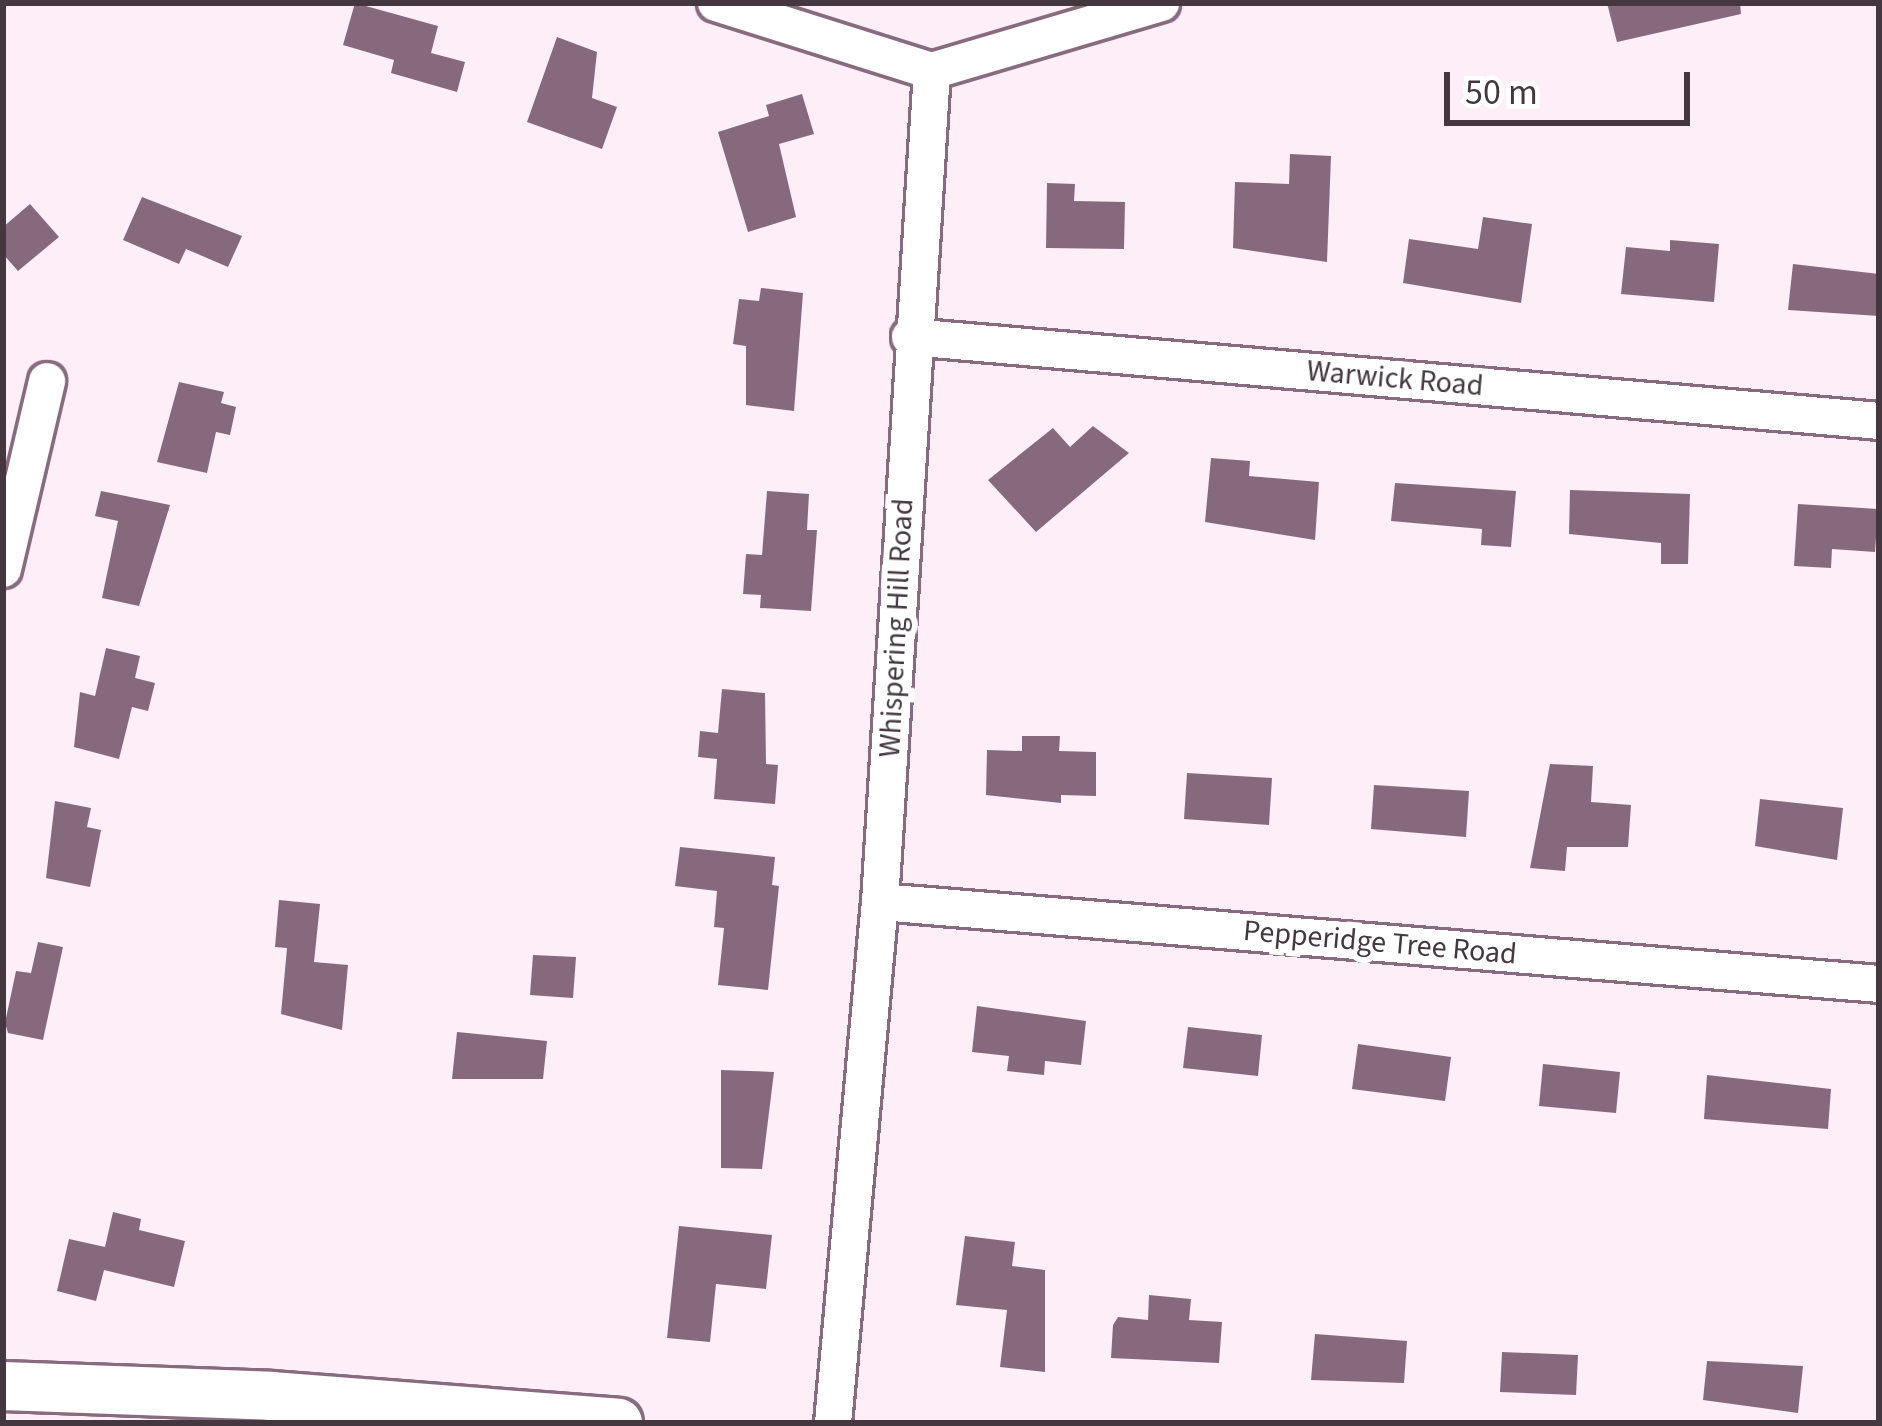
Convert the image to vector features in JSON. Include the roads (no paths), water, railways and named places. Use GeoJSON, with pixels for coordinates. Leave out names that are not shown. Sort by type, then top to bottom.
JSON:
{"type":"FeatureCollection","features":[{"type":"Feature","properties":{"kind":"street"},"geometry":{"type":"LineString","coordinates":[[716,3],[932,71],[1161,3]]}},
{"type":"Feature","properties":{"kind":"street","name":"Whispering Hill Road"},"geometry":{"type":"LineString","coordinates":[[833,1423],[880,902],[910,338],[932,71]]}},
{"type":"Feature","properties":{"kind":"street","name":"Warwick Road"},"geometry":{"type":"LineString","coordinates":[[910,338],[1879,421]]}},
{"type":"Feature","properties":{"kind":"street"},"geometry":{"type":"LineString","coordinates":[[3,569],[47,382]]}},
{"type":"Feature","properties":{"kind":"street","name":"Pepperidge Tree Road"},"geometry":{"type":"LineString","coordinates":[[880,902],[1879,984]]}},
{"type":"Feature","properties":{"kind":"street"},"geometry":{"type":"LineString","coordinates":[[3,1386],[271,1396],[617,1423]]}}]}
